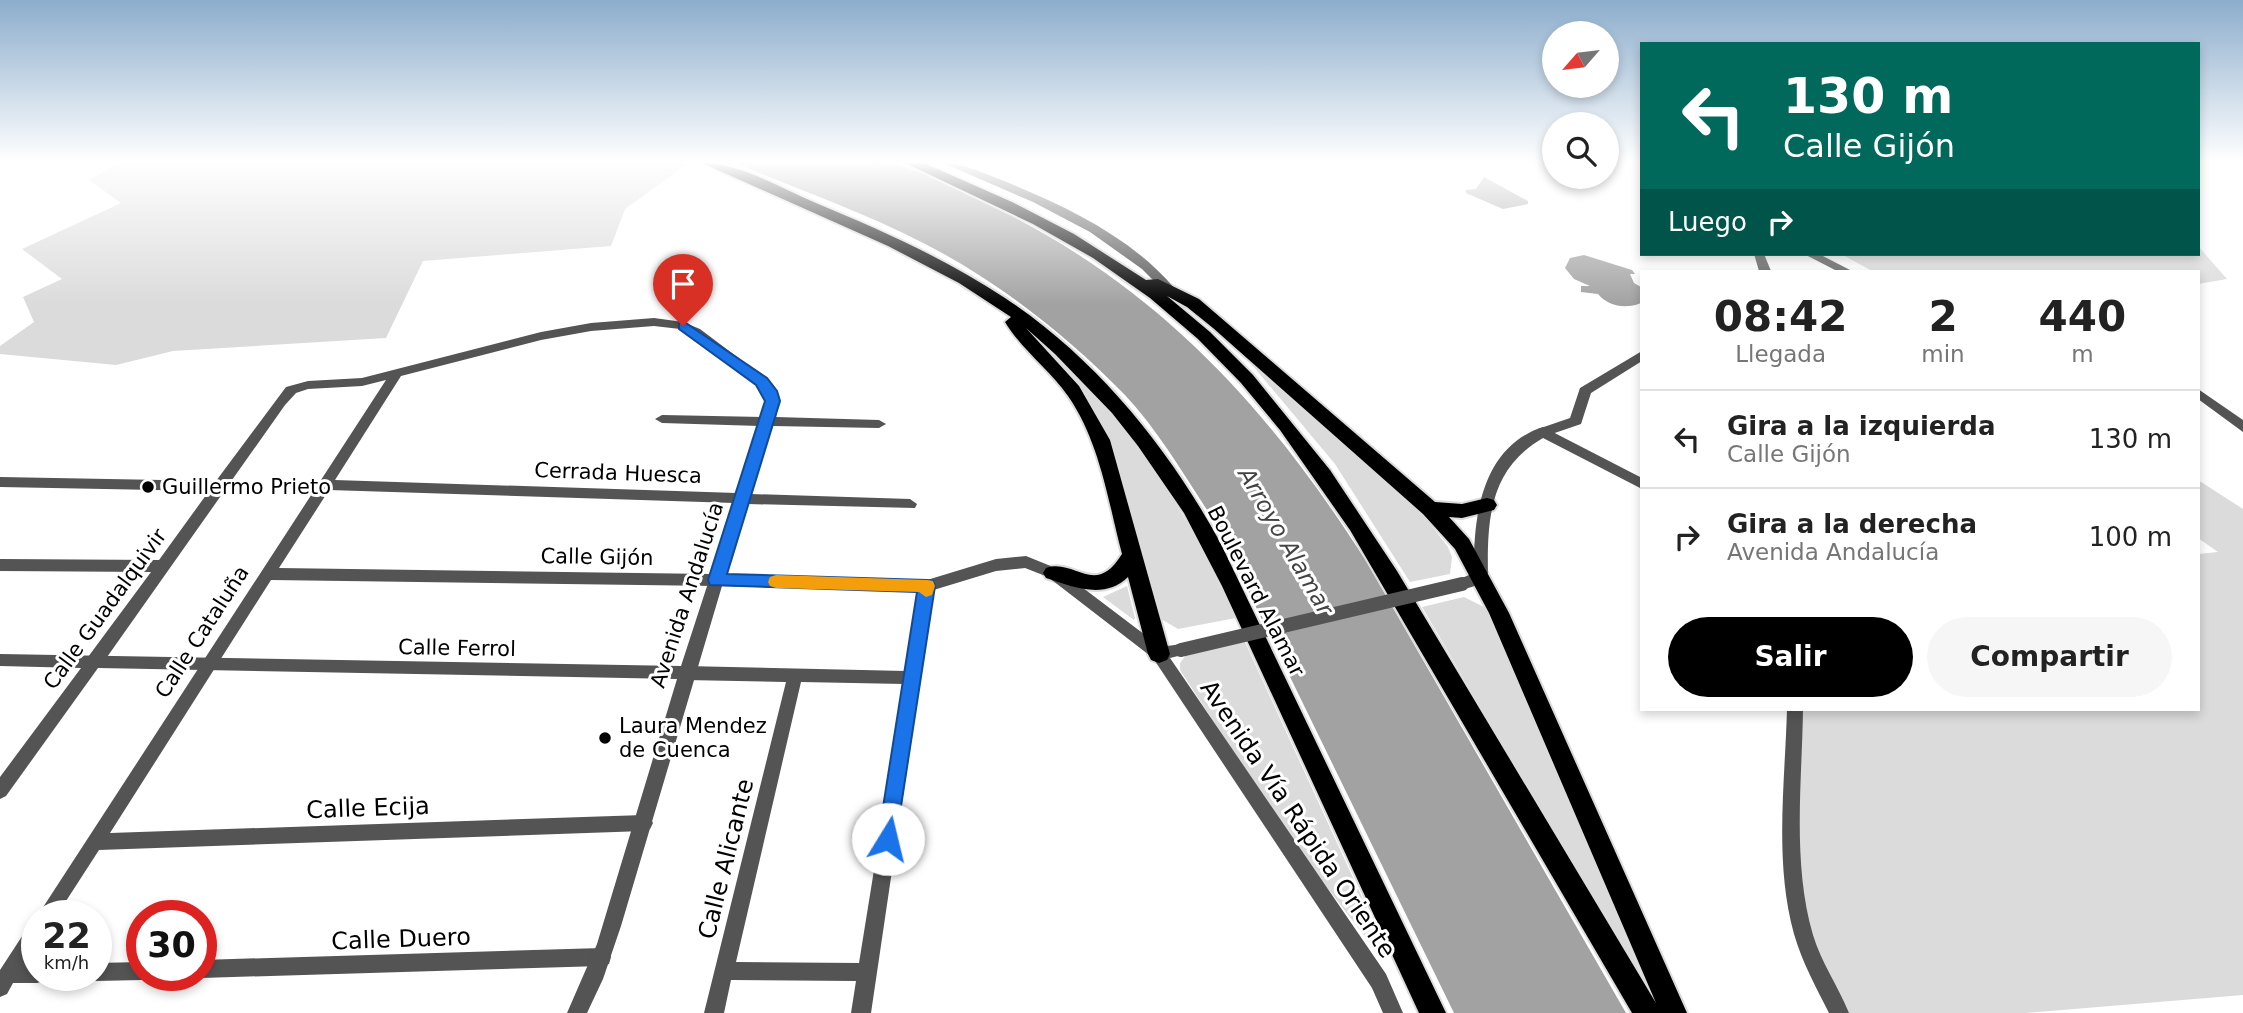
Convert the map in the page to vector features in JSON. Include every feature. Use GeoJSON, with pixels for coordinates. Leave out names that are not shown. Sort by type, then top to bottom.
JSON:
{"type":"FeatureCollection","features":[{"type":"Feature","properties":{"kind":"highway","name":"Boulevard Alamar"},"geometry":{"type":"LineString","coordinates":[[821,210],[889,239],[940,265],[1002,303],[1056,347],[1138,432],[1209,541],[1433,1013]]}},
{"type":"Feature","properties":{"kind":"highway"},"geometry":{"type":"LineString","coordinates":[[1022,210],[1124,270],[1186,320],[1262,395],[1308,451],[1388,572],[1647,1013]]}},
{"type":"Feature","properties":{"kind":"highway"},"geometry":{"type":"LineString","coordinates":[[1124,270],[1169,289],[1219,324],[1430,509],[1462,544],[1471,580],[1674,1013]]}},
{"type":"Feature","properties":{"kind":"highway"},"geometry":{"type":"LineString","coordinates":[[1002,303],[1020,334],[1062,376],[1085,406],[1101,440],[1159,654]]}},
{"type":"Feature","properties":{"kind":"highway"},"geometry":{"type":"LineString","coordinates":[[1430,509],[1462,511],[1487,505]]}},
{"type":"Feature","properties":{"kind":"highway"},"geometry":{"type":"LineString","coordinates":[[1053,573],[1085,582],[1109,581],[1122,571],[1131,556]]}},
{"type":"Feature","properties":{"kind":"street"},"geometry":{"type":"LineString","coordinates":[[1057,210],[1079,222],[1145,267],[1169,289]]}},
{"type":"Feature","properties":{"kind":"street"},"geometry":{"type":"LineString","coordinates":[[1814,256],[1844,270]]}},
{"type":"Feature","properties":{"kind":"street","name":"Avenida Andalucía"},"geometry":{"type":"LineString","coordinates":[[397,373],[541,336],[614,324],[668,322],[696,332],[761,381],[773,401],[685,673],[643,823],[601,957],[577,1013]]}},
{"type":"Feature","properties":{"kind":"street"},"geometry":{"type":"LineString","coordinates":[[1159,654],[1471,580],[1480,548],[1487,505],[1504,464],[1518,447],[1543,432],[1576,421],[1585,391],[1640,356]]}},
{"type":"Feature","properties":{"kind":"street","name":"Calle Guadalquivir"},"geometry":{"type":"LineString","coordinates":[[0,791],[7,772],[93,662],[280,402],[297,387],[362,382],[397,373]]}},
{"type":"Feature","properties":{"kind":"street","name":"Calle Cataluña"},"geometry":{"type":"LineString","coordinates":[[57,900],[397,373]]}},
{"type":"Feature","properties":{"kind":"street"},"geometry":{"type":"LineString","coordinates":[[2200,395],[2243,427]]}},
{"type":"Feature","properties":{"kind":"street"},"geometry":{"type":"LineString","coordinates":[[662,418],[879,424]]}},
{"type":"Feature","properties":{"kind":"street"},"geometry":{"type":"LineString","coordinates":[[1543,432],[1640,483]]}},
{"type":"Feature","properties":{"kind":"street"},"geometry":{"type":"LineString","coordinates":[[0,482],[220,486]]}},
{"type":"Feature","properties":{"kind":"street","name":"Cerrada Huesca"},"geometry":{"type":"LineString","coordinates":[[324,485],[911,504]]}},
{"type":"Feature","properties":{"kind":"street","name":"Calle Gijón"},"geometry":{"type":"LineString","coordinates":[[267,574],[716,580],[927,586],[1011,563],[1026,562],[1053,573],[1159,654]]}},
{"type":"Feature","properties":{"kind":"street"},"geometry":{"type":"LineString","coordinates":[[0,565],[162,566]]}},
{"type":"Feature","properties":{"kind":"street"},"geometry":{"type":"LineString","coordinates":[[861,1013],[927,586]]}},
{"type":"Feature","properties":{"kind":"street","name":"Avenida Vía Rápida Oriente"},"geometry":{"type":"LineString","coordinates":[[1159,654],[1210,734],[1379,981],[1393,1013]]}},
{"type":"Feature","properties":{"kind":"street","name":"Calle Ferrol"},"geometry":{"type":"LineString","coordinates":[[0,660],[912,678]]}},
{"type":"Feature","properties":{"kind":"street","name":"Calle Alicante"},"geometry":{"type":"LineString","coordinates":[[714,1013],[795,676]]}},
{"type":"Feature","properties":{"kind":"street"},"geometry":{"type":"LineString","coordinates":[[1795,711],[1794,874],[1801,925],[1816,967],[1839,1013]]}},
{"type":"Feature","properties":{"kind":"street","name":"Calle Ecija"},"geometry":{"type":"LineString","coordinates":[[94,842],[643,823]]}},
{"type":"Feature","properties":{"kind":"street"},"geometry":{"type":"LineString","coordinates":[[4,981],[21,955]]}},
{"type":"Feature","properties":{"kind":"street","name":"Calle Duero"},"geometry":{"type":"LineString","coordinates":[[217,969],[601,957]]}},
{"type":"Feature","properties":{"kind":"street"},"geometry":{"type":"LineString","coordinates":[[724,971],[867,972]]}},
{"type":"Feature","properties":{"kind":"shaded area"},"geometry":{"type":"Polygon","coordinates":[[[105,210],[625,210],[611,246],[423,261],[386,338],[173,351],[116,365],[0,354],[0,346],[34,322],[23,297],[62,279],[22,249],[105,210]]]}},
{"type":"Feature","properties":{"kind":"shaded area"},"geometry":{"type":"Polygon","coordinates":[[[2200,248],[2227,279],[2200,284],[2200,270],[1870,270],[1845,256],[2200,256],[2200,248]]]}},
{"type":"Feature","properties":{"kind":"shaded area"},"geometry":{"type":"Polygon","coordinates":[[[1023,327],[1092,391],[1147,460],[1194,535],[1236,618],[1178,629],[1156,616],[1105,437],[1086,394],[1076,380],[1023,327]]]}},
{"type":"Feature","properties":{"kind":"shaded area"},"geometry":{"type":"Polygon","coordinates":[[[1253,366],[1424,516],[1448,547],[1452,557],[1450,574],[1410,582],[1335,464],[1253,366]]]}},
{"type":"Feature","properties":{"kind":"shaded area"},"geometry":{"type":"Polygon","coordinates":[[[2200,481],[2243,509],[2243,995],[2025,1013],[1840,1013],[1813,957],[1787,799],[1789,711],[2200,711],[2200,554],[2218,552],[2200,539],[2200,481]]]}},
{"type":"Feature","properties":{"kind":"shaded area"},"geometry":{"type":"Polygon","coordinates":[[[1127,586],[1135,618],[1134,620],[1103,597],[1127,586]]]}},
{"type":"Feature","properties":{"kind":"shaded area"},"geometry":{"type":"Polygon","coordinates":[[[1464,597],[1484,607],[1496,624],[1654,1005],[1422,607],[1464,597]]]}},
{"type":"Feature","properties":{"kind":"shaded area"},"geometry":{"type":"Polygon","coordinates":[[[1245,642],[1388,954],[1379,955],[1292,842],[1180,670],[1180,663],[1186,655],[1245,642]]]}},
{"type":"Feature","properties":{"kind":"water","name":"Arroyo Alamar"},"geometry":{"type":"Polygon","coordinates":[[[852,210],[999,210],[1043,233],[1100,269],[1152,309],[1200,352],[1246,399],[1328,504],[1366,561],[1626,1013],[1454,1013],[1213,519],[1149,423],[1106,376],[1047,324],[1006,293],[963,265],[852,210]]]}},
{"type":"Feature","properties":{"kind":"water"},"geometry":{"type":"Polygon","coordinates":[[[1584,255],[1632,270],[1635,274],[1630,274],[1634,283],[1640,286],[1640,303],[1618,306],[1607,302],[1598,294],[1581,292],[1581,286],[1590,286],[1574,279],[1565,268],[1570,258],[1584,255]]]}},
{"type":"Feature","properties":{"kind":"slow traffic"},"geometry":{"type":"LineString","coordinates":[[776,582],[927,586],[926,590]]}},
{"type":"Feature","properties":{"kind":"place","name":"Guillermo Prieto"},"geometry":{"type":"Point","coordinates":[148,487]}},
{"type":"Feature","properties":{"kind":"place","name":"Laura Mendez de Cuenca"},"geometry":{"type":"Point","coordinates":[605,738]}},
{"type":"Feature","properties":{"kind":"route"},"geometry":{"type":"LineString","coordinates":[[683,326],[696,332],[761,381],[773,401],[716,580],[927,586],[888,839]]}}]}
